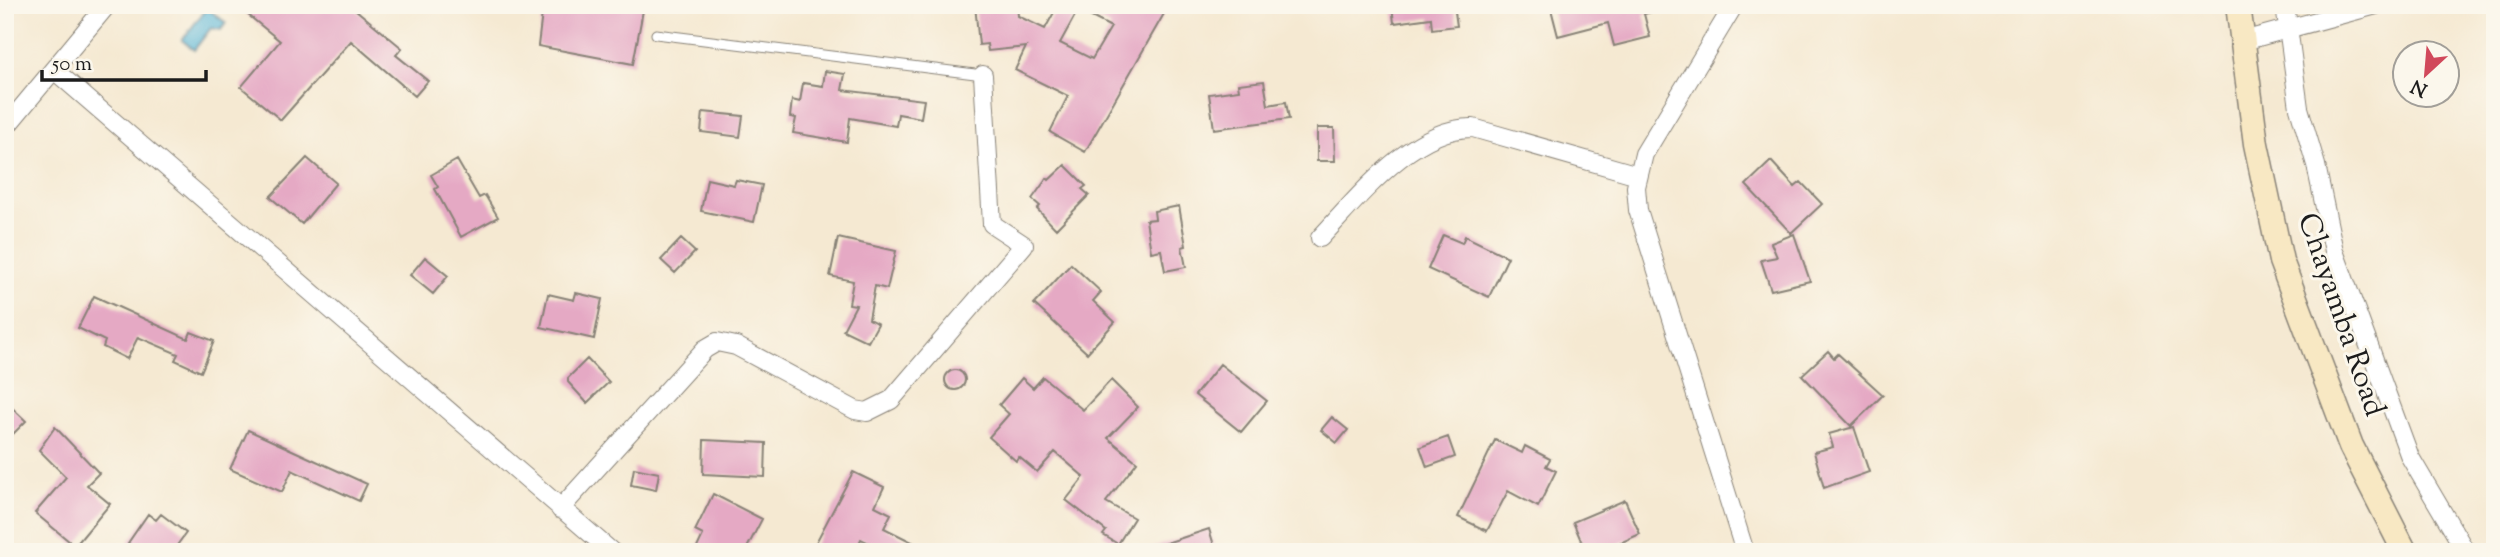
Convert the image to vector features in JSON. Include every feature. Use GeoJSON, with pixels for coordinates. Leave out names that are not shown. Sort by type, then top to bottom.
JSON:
{"type":"FeatureCollection","features":[{"type":"Feature","properties":{"kind":"main road","name":"Chayamba Road"},"geometry":{"type":"LineString","coordinates":[[2238,5],[2256,144],[2281,261],[2351,446],[2405,552]]}},
{"type":"Feature","properties":{"kind":"street"},"geometry":{"type":"LineString","coordinates":[[5,128],[107,5]]}},
{"type":"Feature","properties":{"kind":"street"},"geometry":{"type":"LineString","coordinates":[[1734,5],[1644,154],[1638,175],[1638,210],[1745,552]]}},
{"type":"Feature","properties":{"kind":"street"},"geometry":{"type":"LineString","coordinates":[[2285,5],[2299,108],[2316,165],[2334,251],[2410,457],[2466,552]]}},
{"type":"Feature","properties":{"kind":"street"},"geometry":{"type":"LineString","coordinates":[[2243,41],[2289,31],[2376,5]]}},
{"type":"Feature","properties":{"kind":"street"},"geometry":{"type":"LineString","coordinates":[[54,70],[612,552]]}},
{"type":"Feature","properties":{"kind":"street"},"geometry":{"type":"LineString","coordinates":[[560,509],[705,349],[717,342],[736,346],[855,410],[867,412],[891,400],[1024,245],[992,224],[983,75]]}},
{"type":"Feature","properties":{"kind":"street"},"geometry":{"type":"LineString","coordinates":[[1320,238],[1377,178],[1427,139],[1459,127],[1473,128],[1638,175]]}},
{"type":"Feature","properties":{"kind":"lane"},"geometry":{"type":"LineString","coordinates":[[656,34],[983,75]]}},
{"type":"Feature","properties":{"kind":"water"},"geometry":{"type":"Polygon","coordinates":[[[207,8],[226,23],[221,30],[211,28],[194,50],[182,40],[207,8]]]}},
{"type":"Feature","properties":{"kind":"building"},"geometry":{"type":"Polygon","coordinates":[[[236,5],[350,5],[402,48],[396,55],[428,81],[415,96],[351,41],[281,120],[241,87],[280,41],[236,5]]]}},
{"type":"Feature","properties":{"kind":"building"},"geometry":{"type":"Polygon","coordinates":[[[543,5],[644,5],[633,64],[538,46],[543,5]]]}},
{"type":"Feature","properties":{"kind":"building"},"geometry":{"type":"Polygon","coordinates":[[[975,5],[1017,5],[1018,16],[1045,29],[1058,5],[1169,5],[1085,152],[1050,132],[1068,96],[1015,70],[1026,47],[988,51],[987,44],[979,45],[975,5]],[[1078,10],[1060,43],[1092,59],[1111,27],[1078,10]]]}},
{"type":"Feature","properties":{"kind":"building"},"geometry":{"type":"Polygon","coordinates":[[[1392,5],[1454,5],[1457,26],[1432,29],[1431,18],[1394,23],[1392,5]]]}},
{"type":"Feature","properties":{"kind":"building"},"geometry":{"type":"Polygon","coordinates":[[[1550,5],[1654,5],[1655,11],[1644,14],[1650,37],[1614,46],[1608,23],[1558,36],[1550,5]]]}},
{"type":"Feature","properties":{"kind":"building"},"geometry":{"type":"Polygon","coordinates":[[[825,71],[845,74],[842,90],[924,100],[921,118],[898,114],[896,126],[850,118],[847,142],[793,133],[796,118],[790,117],[792,100],[800,102],[803,83],[823,86],[825,71]]]}},
{"type":"Feature","properties":{"kind":"building"},"geometry":{"type":"Polygon","coordinates":[[[1264,81],[1268,105],[1286,102],[1289,119],[1214,129],[1209,94],[1239,90],[1238,84],[1264,81]]]}},
{"type":"Feature","properties":{"kind":"building"},"geometry":{"type":"Polygon","coordinates":[[[703,112],[743,116],[740,137],[701,132],[703,112]]]}},
{"type":"Feature","properties":{"kind":"building"},"geometry":{"type":"Polygon","coordinates":[[[1317,128],[1334,128],[1335,161],[1317,161],[1317,128]]]}},
{"type":"Feature","properties":{"kind":"building"},"geometry":{"type":"Polygon","coordinates":[[[307,158],[336,183],[302,224],[270,197],[307,158]]]}},
{"type":"Feature","properties":{"kind":"building"},"geometry":{"type":"Polygon","coordinates":[[[457,160],[479,198],[485,195],[498,217],[461,237],[435,189],[438,187],[431,175],[457,160]]]}},
{"type":"Feature","properties":{"kind":"building"},"geometry":{"type":"Polygon","coordinates":[[[1771,161],[1795,187],[1801,182],[1822,204],[1791,233],[1746,185],[1771,161]]]}},
{"type":"Feature","properties":{"kind":"building"},"geometry":{"type":"Polygon","coordinates":[[[1065,165],[1086,186],[1082,189],[1089,195],[1056,229],[1037,209],[1040,206],[1032,199],[1047,178],[1049,180],[1065,165]]]}},
{"type":"Feature","properties":{"kind":"building"},"geometry":{"type":"Polygon","coordinates":[[[707,179],[734,185],[736,180],[762,185],[754,222],[701,211],[707,179]]]}},
{"type":"Feature","properties":{"kind":"building"},"geometry":{"type":"Polygon","coordinates":[[[1179,206],[1186,246],[1182,247],[1186,267],[1165,271],[1161,250],[1151,252],[1146,220],[1155,219],[1154,211],[1179,206]]]}},
{"type":"Feature","properties":{"kind":"building"},"geometry":{"type":"Polygon","coordinates":[[[1794,234],[1810,281],[1771,290],[1761,260],[1777,257],[1771,243],[1794,234]]]}},
{"type":"Feature","properties":{"kind":"building"},"geometry":{"type":"Polygon","coordinates":[[[1443,235],[1462,243],[1465,236],[1508,257],[1489,297],[1428,269],[1443,235]]]}},
{"type":"Feature","properties":{"kind":"building"},"geometry":{"type":"Polygon","coordinates":[[[838,238],[896,251],[887,289],[875,286],[869,319],[878,324],[868,342],[843,330],[856,305],[849,304],[853,281],[830,276],[838,238]]]}},
{"type":"Feature","properties":{"kind":"building"},"geometry":{"type":"Polygon","coordinates":[[[681,239],[695,252],[675,273],[661,260],[681,239]]]}},
{"type":"Feature","properties":{"kind":"building"},"geometry":{"type":"Polygon","coordinates":[[[425,257],[448,276],[433,294],[410,275],[425,257]]]}},
{"type":"Feature","properties":{"kind":"building"},"geometry":{"type":"Polygon","coordinates":[[[1071,264],[1101,292],[1093,301],[1115,322],[1087,353],[1034,304],[1071,264]]]}},
{"type":"Feature","properties":{"kind":"building"},"geometry":{"type":"Polygon","coordinates":[[[576,293],[602,299],[594,339],[541,327],[548,294],[574,300],[576,293]]]}},
{"type":"Feature","properties":{"kind":"building"},"geometry":{"type":"Polygon","coordinates":[[[94,296],[188,339],[191,332],[214,341],[201,372],[175,360],[178,354],[138,337],[127,359],[103,347],[105,341],[78,328],[94,296]]]}},
{"type":"Feature","properties":{"kind":"building"},"geometry":{"type":"Polygon","coordinates":[[[1828,351],[1834,358],[1838,354],[1883,395],[1851,426],[1802,375],[1828,351]]]}},
{"type":"Feature","properties":{"kind":"building"},"geometry":{"type":"Polygon","coordinates":[[[587,359],[609,382],[587,403],[568,382],[568,378],[587,359]]]}},
{"type":"Feature","properties":{"kind":"building"},"geometry":{"type":"Polygon","coordinates":[[[1220,364],[1267,401],[1241,432],[1195,395],[1220,364]]]}},
{"type":"Feature","properties":{"kind":"building"},"geometry":{"type":"Polygon","coordinates":[[[951,370],[959,370],[965,380],[959,390],[951,390],[945,384],[945,376],[951,370]]]}},
{"type":"Feature","properties":{"kind":"building"},"geometry":{"type":"Polygon","coordinates":[[[1043,377],[1083,410],[1111,380],[1138,407],[1108,438],[1137,462],[1106,502],[1134,518],[1118,544],[1103,535],[1106,531],[1066,500],[1084,477],[1055,452],[1037,472],[1019,457],[1016,461],[989,437],[1009,414],[999,405],[1022,378],[1033,388],[1043,377]]]}},
{"type":"Feature","properties":{"kind":"building"},"geometry":{"type":"Polygon","coordinates":[[[5,401],[26,421],[5,442],[5,401]]]}},
{"type":"Feature","properties":{"kind":"building"},"geometry":{"type":"Polygon","coordinates":[[[1332,417],[1348,430],[1337,443],[1321,430],[1332,417]]]}},
{"type":"Feature","properties":{"kind":"building"},"geometry":{"type":"Polygon","coordinates":[[[55,427],[99,473],[87,485],[110,504],[75,546],[35,513],[66,477],[39,450],[55,427]]]}},
{"type":"Feature","properties":{"kind":"building"},"geometry":{"type":"Polygon","coordinates":[[[1854,427],[1869,472],[1824,488],[1814,452],[1833,447],[1829,434],[1854,427]]]}},
{"type":"Feature","properties":{"kind":"building"},"geometry":{"type":"Polygon","coordinates":[[[248,430],[367,484],[359,501],[292,470],[282,492],[230,469],[248,430]]]}},
{"type":"Feature","properties":{"kind":"building"},"geometry":{"type":"Polygon","coordinates":[[[1448,437],[1455,457],[1427,467],[1420,447],[1448,437]]]}},
{"type":"Feature","properties":{"kind":"building"},"geometry":{"type":"Polygon","coordinates":[[[704,440],[766,443],[765,477],[703,474],[704,440]]]}},
{"type":"Feature","properties":{"kind":"building"},"geometry":{"type":"Polygon","coordinates":[[[1495,440],[1522,453],[1525,446],[1550,459],[1546,466],[1556,471],[1538,507],[1508,491],[1487,531],[1458,517],[1495,440]]]}},
{"type":"Feature","properties":{"kind":"building"},"geometry":{"type":"Polygon","coordinates":[[[634,468],[659,473],[656,490],[631,485],[634,468]]]}},
{"type":"Feature","properties":{"kind":"building"},"geometry":{"type":"Polygon","coordinates":[[[853,472],[884,487],[875,506],[891,514],[884,528],[932,552],[888,552],[861,539],[855,552],[811,552],[853,472]]]}},
{"type":"Feature","properties":{"kind":"building"},"geometry":{"type":"Polygon","coordinates":[[[713,494],[762,519],[745,552],[695,552],[703,535],[695,531],[713,494]]]}},
{"type":"Feature","properties":{"kind":"building"},"geometry":{"type":"Polygon","coordinates":[[[1625,500],[1640,534],[1600,552],[1586,552],[1573,522],[1625,500]]]}},
{"type":"Feature","properties":{"kind":"building"},"geometry":{"type":"Polygon","coordinates":[[[148,514],[156,520],[161,514],[186,533],[172,552],[141,552],[128,543],[148,514]]]}},
{"type":"Feature","properties":{"kind":"building"},"geometry":{"type":"Polygon","coordinates":[[[1209,529],[1216,552],[1152,552],[1151,548],[1209,529]]]}}]}
